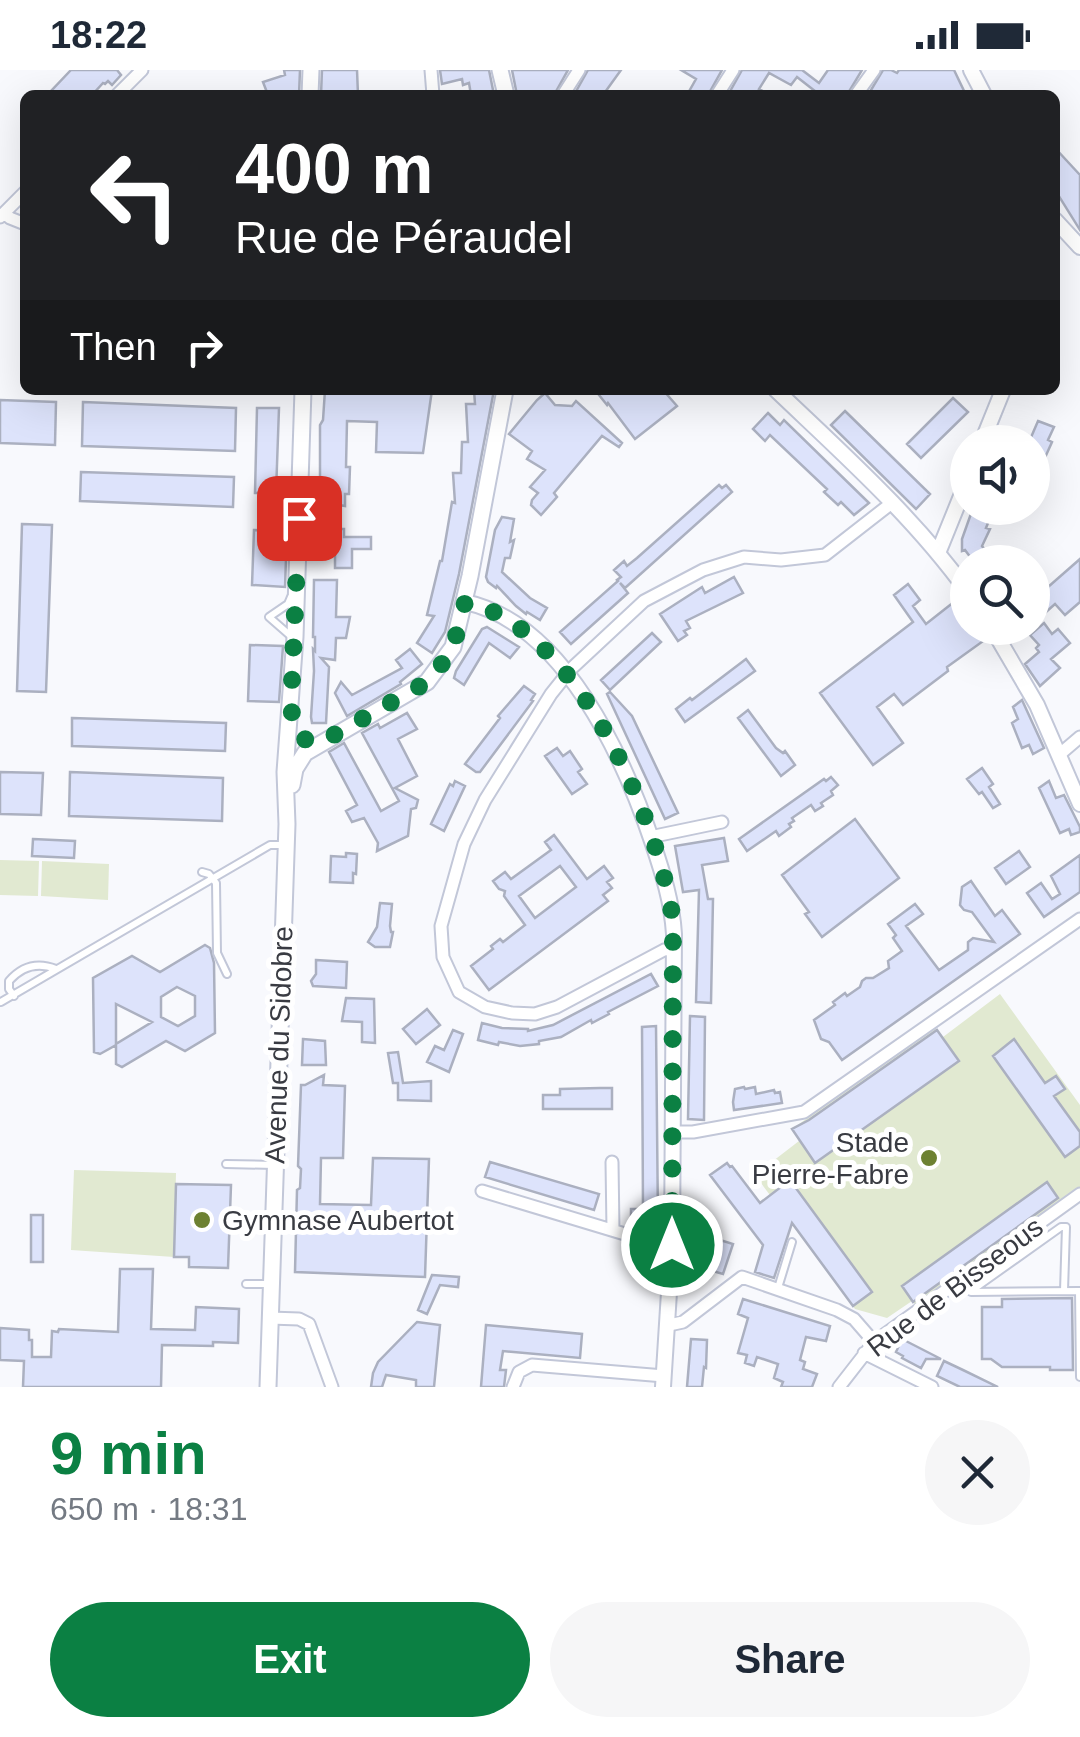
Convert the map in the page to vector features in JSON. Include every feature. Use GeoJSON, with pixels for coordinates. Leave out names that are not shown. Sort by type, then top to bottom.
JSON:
{"type":"FeatureCollection","features":[{"type":"Feature","properties":{"kind":"main road","name":"Avenue du Sidobre"},"geometry":{"type":"LineString","coordinates":[[268,1387],[286,755],[303,395]]}},
{"type":"Feature","properties":{"kind":"main road"},"geometry":{"type":"LineString","coordinates":[[287,824],[295,769],[305,753],[427,682],[453,646],[504,395]]}},
{"type":"Feature","properties":{"kind":"main road"},"geometry":{"type":"LineString","coordinates":[[291,704],[294,732],[318,744]]}},
{"type":"Feature","properties":{"kind":"street"},"geometry":{"type":"LineString","coordinates":[[122,90],[142,70]]}},
{"type":"Feature","properties":{"kind":"street"},"geometry":{"type":"LineString","coordinates":[[2,215],[20,197]]}},
{"type":"Feature","properties":{"kind":"street"},"geometry":{"type":"LineString","coordinates":[[1060,226],[1080,248]]}},
{"type":"Feature","properties":{"kind":"street"},"geometry":{"type":"LineString","coordinates":[[781,395],[893,502],[950,569]]}},
{"type":"Feature","properties":{"kind":"street"},"geometry":{"type":"LineString","coordinates":[[989,425],[1001,395]]}},
{"type":"Feature","properties":{"kind":"street"},"geometry":{"type":"LineString","coordinates":[[673,949],[664,950],[557,1007],[535,1014],[485,1008],[459,992],[443,957],[441,926],[464,844],[485,800],[551,694],[644,602],[703,570],[744,557],[781,560],[825,555],[893,502]]}},
{"type":"Feature","properties":{"kind":"street"},"geometry":{"type":"LineString","coordinates":[[938,553],[950,521]]}},
{"type":"Feature","properties":{"kind":"street"},"geometry":{"type":"LineString","coordinates":[[923,535],[948,526]]}},
{"type":"Feature","properties":{"kind":"street"},"geometry":{"type":"LineString","coordinates":[[465,602],[492,612],[538,642],[593,712],[631,783],[670,898],[673,920],[672,1245],[664,1382],[538,1365],[523,1369],[514,1387]]}},
{"type":"Feature","properties":{"kind":"street"},"geometry":{"type":"LineString","coordinates":[[1002,645],[1038,705],[1080,804]]}},
{"type":"Feature","properties":{"kind":"street"},"geometry":{"type":"LineString","coordinates":[[1060,754],[1080,737]]}},
{"type":"Feature","properties":{"kind":"street"},"geometry":{"type":"LineString","coordinates":[[650,837],[722,822]]}},
{"type":"Feature","properties":{"kind":"street"},"geometry":{"type":"LineString","coordinates":[[673,1132],[693,1132],[804,1112],[1080,919]]}},
{"type":"Feature","properties":{"kind":"street"},"geometry":{"type":"LineString","coordinates":[[612,1162],[613,1230]]}},
{"type":"Feature","properties":{"kind":"street"},"geometry":{"type":"LineString","coordinates":[[482,1191],[672,1245]]}},
{"type":"Feature","properties":{"kind":"street","name":"Rue de Bisseous"},"geometry":{"type":"LineString","coordinates":[[838,1387],[874,1342],[1080,1194]]}},
{"type":"Feature","properties":{"kind":"street"},"geometry":{"type":"LineString","coordinates":[[669,1325],[683,1322],[742,1277],[837,1310],[854,1319],[874,1342]]}},
{"type":"Feature","properties":{"kind":"street"},"geometry":{"type":"LineString","coordinates":[[270,1318],[299,1319],[309,1324],[332,1387]]}},
{"type":"Feature","properties":{"kind":"street"},"geometry":{"type":"LineString","coordinates":[[864,1354],[932,1387]]}},
{"type":"Feature","properties":{"kind":"lane"},"geometry":{"type":"LineString","coordinates":[[294,642],[270,617],[291,598],[294,494],[300,482]]}},
{"type":"Feature","properties":{"kind":"lane"},"geometry":{"type":"LineString","coordinates":[[2,1002],[161,904],[270,845],[286,845]]}},
{"type":"Feature","properties":{"kind":"lane"},"geometry":{"type":"LineString","coordinates":[[202,872],[214,878]]}},
{"type":"Feature","properties":{"kind":"lane"},"geometry":{"type":"LineString","coordinates":[[214,878],[217,953],[227,974]]}},
{"type":"Feature","properties":{"kind":"lane"},"geometry":{"type":"LineString","coordinates":[[9,981],[32,966],[43,964],[58,970]]}},
{"type":"Feature","properties":{"kind":"lane"},"geometry":{"type":"LineString","coordinates":[[0,979],[9,981]]}},
{"type":"Feature","properties":{"kind":"lane"},"geometry":{"type":"LineString","coordinates":[[9,981],[14,996]]}},
{"type":"Feature","properties":{"kind":"lane"},"geometry":{"type":"LineString","coordinates":[[226,1164],[275,1166]]}},
{"type":"Feature","properties":{"kind":"lane"},"geometry":{"type":"LineString","coordinates":[[970,1292],[1066,1227],[1064,1291]]}},
{"type":"Feature","properties":{"kind":"lane"},"geometry":{"type":"LineString","coordinates":[[778,1290],[792,1242]]}},
{"type":"Feature","properties":{"kind":"lane"},"geometry":{"type":"LineString","coordinates":[[962,1279],[970,1292]]}},
{"type":"Feature","properties":{"kind":"lane"},"geometry":{"type":"LineString","coordinates":[[246,1284],[271,1284]]}},
{"type":"Feature","properties":{"kind":"lane"},"geometry":{"type":"LineString","coordinates":[[970,1292],[1079,1291],[1080,1377]]}},
{"type":"Feature","properties":{"kind":"green space"},"geometry":{"type":"Polygon","coordinates":[[[0,860],[39,861],[38,896],[0,895],[0,860]]]}},
{"type":"Feature","properties":{"kind":"green space"},"geometry":{"type":"Polygon","coordinates":[[[42,861],[109,864],[108,900],[41,896],[42,861]]]}},
{"type":"Feature","properties":{"kind":"green space","name":"Stade Pierre-Fabre"},"geometry":{"type":"Polygon","coordinates":[[[1000,994],[1080,1105],[1080,1189],[917,1307],[912,1301],[887,1318],[855,1309],[755,1175],[799,1141],[792,1129],[935,1027],[943,1037],[1000,994]]]}},
{"type":"Feature","properties":{"kind":"green space"},"geometry":{"type":"Polygon","coordinates":[[[74,1170],[176,1173],[174,1257],[71,1250],[74,1170]]]}},
{"type":"Feature","properties":{"kind":"building"},"geometry":{"type":"Polygon","coordinates":[[[71,70],[117,70],[121,75],[112,85],[108,81],[97,90],[52,90],[71,70]]]}},
{"type":"Feature","properties":{"kind":"building"},"geometry":{"type":"Polygon","coordinates":[[[284,70],[300,70],[299,90],[266,90],[263,82],[285,75],[284,70]]]}},
{"type":"Feature","properties":{"kind":"building"},"geometry":{"type":"Polygon","coordinates":[[[322,70],[357,70],[358,90],[321,90],[322,70]]]}},
{"type":"Feature","properties":{"kind":"building"},"geometry":{"type":"Polygon","coordinates":[[[440,70],[489,70],[493,90],[470,90],[469,83],[463,85],[462,79],[442,84],[440,70]]]}},
{"type":"Feature","properties":{"kind":"building"},"geometry":{"type":"Polygon","coordinates":[[[512,70],[568,70],[557,90],[516,90],[512,70]]]}},
{"type":"Feature","properties":{"kind":"building"},"geometry":{"type":"Polygon","coordinates":[[[588,70],[621,70],[607,90],[577,90],[588,70]]]}},
{"type":"Feature","properties":{"kind":"building"},"geometry":{"type":"Polygon","coordinates":[[[681,70],[722,70],[711,90],[690,90],[696,79],[681,70]]]}},
{"type":"Feature","properties":{"kind":"building"},"geometry":{"type":"Polygon","coordinates":[[[742,70],[802,70],[819,83],[828,70],[862,70],[850,90],[814,90],[797,77],[791,85],[769,73],[761,90],[731,90],[742,70]]]}},
{"type":"Feature","properties":{"kind":"building"},"geometry":{"type":"Polygon","coordinates":[[[883,70],[954,70],[964,90],[871,90],[883,70]]]}},
{"type":"Feature","properties":{"kind":"building"},"geometry":{"type":"Polygon","coordinates":[[[1060,153],[1080,175],[1080,230],[1060,198],[1060,153]]]}},
{"type":"Feature","properties":{"kind":"building"},"geometry":{"type":"Polygon","coordinates":[[[325,395],[431,395],[423,453],[376,452],[377,422],[347,421],[349,494],[345,494],[345,506],[339,505],[339,529],[344,529],[344,537],[371,537],[371,549],[352,549],[352,568],[335,568],[335,555],[315,554],[318,500],[327,501],[327,480],[320,480],[325,395]]]}},
{"type":"Feature","properties":{"kind":"building"},"geometry":{"type":"Polygon","coordinates":[[[474,395],[493,395],[459,574],[445,632],[432,653],[417,643],[434,616],[427,615],[452,502],[455,503],[453,473],[461,473],[462,442],[468,442],[466,404],[475,404],[474,395]]]}},
{"type":"Feature","properties":{"kind":"building"},"geometry":{"type":"Polygon","coordinates":[[[547,395],[555,405],[572,406],[576,401],[622,443],[619,447],[602,436],[554,493],[557,497],[541,515],[531,505],[538,493],[530,487],[545,470],[527,459],[532,451],[509,434],[537,400],[547,395]]]}},
{"type":"Feature","properties":{"kind":"building"},"geometry":{"type":"Polygon","coordinates":[[[599,395],[667,395],[677,406],[635,439],[599,395]]]}},
{"type":"Feature","properties":{"kind":"building"},"geometry":{"type":"Polygon","coordinates":[[[953,398],[968,412],[950,425],[950,430],[921,458],[907,444],[953,398]]]}},
{"type":"Feature","properties":{"kind":"building"},"geometry":{"type":"Polygon","coordinates":[[[0,400],[56,402],[55,445],[0,443],[0,400]]]}},
{"type":"Feature","properties":{"kind":"building"},"geometry":{"type":"Polygon","coordinates":[[[83,402],[236,408],[235,451],[82,446],[83,402]]]}},
{"type":"Feature","properties":{"kind":"building"},"geometry":{"type":"Polygon","coordinates":[[[257,408],[279,408],[276,493],[255,493],[257,408]]]}},
{"type":"Feature","properties":{"kind":"building"},"geometry":{"type":"Polygon","coordinates":[[[845,411],[930,494],[916,509],[831,425],[845,411]]]}},
{"type":"Feature","properties":{"kind":"building"},"geometry":{"type":"Polygon","coordinates":[[[768,413],[780,425],[784,420],[869,503],[854,515],[824,492],[827,489],[770,435],[765,441],[753,429],[768,413]]]}},
{"type":"Feature","properties":{"kind":"building"},"geometry":{"type":"Polygon","coordinates":[[[81,472],[234,477],[233,507],[80,501],[81,472]]]}},
{"type":"Feature","properties":{"kind":"building"},"geometry":{"type":"Polygon","coordinates":[[[719,485],[726,485],[732,492],[625,588],[620,583],[628,593],[571,644],[560,632],[618,581],[621,577],[614,570],[624,561],[627,566],[637,558],[719,485]]]}},
{"type":"Feature","properties":{"kind":"building"},"geometry":{"type":"Polygon","coordinates":[[[502,517],[514,519],[510,542],[514,540],[502,572],[547,608],[540,620],[526,614],[486,577],[495,530],[502,517]]]}},
{"type":"Feature","properties":{"kind":"building"},"geometry":{"type":"Polygon","coordinates":[[[22,524],[52,525],[46,692],[17,691],[22,524]]]}},
{"type":"Feature","properties":{"kind":"building"},"geometry":{"type":"Polygon","coordinates":[[[967,525],[987,525],[990,529],[982,545],[962,545],[967,525]]]}},
{"type":"Feature","properties":{"kind":"building"},"geometry":{"type":"Polygon","coordinates":[[[254,530],[287,531],[285,587],[252,585],[254,530]]]}},
{"type":"Feature","properties":{"kind":"building"},"geometry":{"type":"Polygon","coordinates":[[[1080,559],[1080,602],[1065,615],[1055,604],[1050,608],[1050,585],[1080,559]]]}},
{"type":"Feature","properties":{"kind":"building"},"geometry":{"type":"Polygon","coordinates":[[[734,577],[743,593],[686,621],[690,628],[678,641],[660,614],[702,587],[705,593],[734,577]]]}},
{"type":"Feature","properties":{"kind":"building"},"geometry":{"type":"Polygon","coordinates":[[[314,580],[337,580],[336,617],[350,617],[346,638],[336,638],[335,660],[321,658],[329,667],[326,723],[312,723],[311,717],[314,580]]]}},
{"type":"Feature","properties":{"kind":"building"},"geometry":{"type":"Polygon","coordinates":[[[908,584],[920,600],[913,606],[926,624],[950,605],[950,645],[978,645],[903,705],[894,694],[877,707],[903,743],[873,765],[820,693],[913,622],[894,595],[908,584]]]}},
{"type":"Feature","properties":{"kind":"building"},"geometry":{"type":"Polygon","coordinates":[[[487,627],[519,647],[510,658],[489,643],[464,685],[454,678],[456,671],[487,627]]]}},
{"type":"Feature","properties":{"kind":"building"},"geometry":{"type":"Polygon","coordinates":[[[1058,629],[1070,643],[1051,659],[1060,668],[1040,686],[1025,664],[1039,652],[1036,648],[1050,645],[1050,631],[1052,634],[1058,629]]]}},
{"type":"Feature","properties":{"kind":"building"},"geometry":{"type":"Polygon","coordinates":[[[652,633],[661,642],[610,690],[601,680],[652,633]]]}},
{"type":"Feature","properties":{"kind":"building"},"geometry":{"type":"Polygon","coordinates":[[[250,645],[283,646],[279,702],[248,701],[250,645]]]}},
{"type":"Feature","properties":{"kind":"building"},"geometry":{"type":"Polygon","coordinates":[[[410,649],[422,664],[401,684],[347,716],[335,693],[341,682],[352,695],[402,668],[396,660],[410,649]]]}},
{"type":"Feature","properties":{"kind":"building"},"geometry":{"type":"Polygon","coordinates":[[[746,659],[755,671],[685,722],[676,709],[746,659]]]}},
{"type":"Feature","properties":{"kind":"building"},"geometry":{"type":"Polygon","coordinates":[[[524,686],[535,694],[533,701],[480,772],[476,772],[465,764],[524,686]]]}},
{"type":"Feature","properties":{"kind":"building"},"geometry":{"type":"Polygon","coordinates":[[[610,692],[632,716],[678,813],[665,819],[607,694],[610,692]]]}},
{"type":"Feature","properties":{"kind":"building"},"geometry":{"type":"Polygon","coordinates":[[[1022,700],[1044,748],[1033,754],[1029,745],[1022,748],[1012,723],[1018,719],[1013,707],[1022,700]]]}},
{"type":"Feature","properties":{"kind":"building"},"geometry":{"type":"Polygon","coordinates":[[[748,710],[776,748],[785,751],[795,765],[781,776],[738,718],[748,710]]]}},
{"type":"Feature","properties":{"kind":"building"},"geometry":{"type":"Polygon","coordinates":[[[407,713],[417,729],[398,739],[417,776],[395,788],[418,800],[416,808],[411,809],[408,836],[377,851],[378,843],[364,818],[352,822],[346,811],[357,805],[329,752],[344,743],[381,811],[399,801],[362,733],[407,713]]]}},
{"type":"Feature","properties":{"kind":"building"},"geometry":{"type":"Polygon","coordinates":[[[72,718],[226,723],[225,751],[72,746],[72,718]]]}},
{"type":"Feature","properties":{"kind":"building"},"geometry":{"type":"Polygon","coordinates":[[[557,748],[563,756],[570,751],[587,784],[572,794],[545,756],[557,748]]]}},
{"type":"Feature","properties":{"kind":"building"},"geometry":{"type":"Polygon","coordinates":[[[982,768],[1000,804],[993,808],[967,779],[982,768]]]}},
{"type":"Feature","properties":{"kind":"building"},"geometry":{"type":"Polygon","coordinates":[[[0,772],[43,773],[41,815],[0,814],[0,772]]]}},
{"type":"Feature","properties":{"kind":"building"},"geometry":{"type":"Polygon","coordinates":[[[70,772],[223,778],[222,821],[69,816],[70,772]]]}},
{"type":"Feature","properties":{"kind":"building"},"geometry":{"type":"Polygon","coordinates":[[[831,777],[838,785],[831,791],[833,795],[821,803],[823,806],[815,811],[811,805],[792,818],[791,827],[779,836],[776,831],[747,851],[739,839],[831,777]]]}},
{"type":"Feature","properties":{"kind":"building"},"geometry":{"type":"Polygon","coordinates":[[[455,781],[465,786],[444,831],[431,824],[455,781]]]}},
{"type":"Feature","properties":{"kind":"building"},"geometry":{"type":"Polygon","coordinates":[[[1049,781],[1056,798],[1064,795],[1080,832],[1071,835],[1069,829],[1060,833],[1039,788],[1049,781]]]}},
{"type":"Feature","properties":{"kind":"building"},"geometry":{"type":"Polygon","coordinates":[[[855,819],[899,878],[822,937],[782,875],[855,819]]]}},
{"type":"Feature","properties":{"kind":"building"},"geometry":{"type":"Polygon","coordinates":[[[554,835],[587,879],[604,866],[613,878],[607,882],[612,888],[603,895],[608,901],[489,990],[471,966],[500,939],[503,942],[525,925],[504,896],[505,891],[493,881],[505,872],[511,879],[551,850],[545,842],[554,835]],[[560,866],[519,896],[535,918],[576,887],[560,866]]]}},
{"type":"Feature","properties":{"kind":"building"},"geometry":{"type":"Polygon","coordinates":[[[724,838],[728,861],[702,865],[708,899],[713,899],[711,1003],[696,1002],[699,890],[683,892],[675,846],[724,838]]]}},
{"type":"Feature","properties":{"kind":"building"},"geometry":{"type":"Polygon","coordinates":[[[33,839],[75,841],[74,858],[32,856],[33,839]]]}},
{"type":"Feature","properties":{"kind":"building"},"geometry":{"type":"Polygon","coordinates":[[[1019,851],[1030,867],[1006,884],[995,868],[1019,851]]]}},
{"type":"Feature","properties":{"kind":"building"},"geometry":{"type":"Polygon","coordinates":[[[346,853],[357,854],[353,883],[330,882],[331,856],[346,857],[346,853]]]}},
{"type":"Feature","properties":{"kind":"building"},"geometry":{"type":"Polygon","coordinates":[[[1080,855],[1080,892],[1044,917],[1027,893],[1041,883],[1052,899],[1060,894],[1051,876],[1080,855]]]}},
{"type":"Feature","properties":{"kind":"building"},"geometry":{"type":"Polygon","coordinates":[[[971,881],[995,916],[1002,910],[1020,934],[842,1060],[829,1042],[821,1039],[814,1020],[845,993],[847,996],[860,987],[866,978],[889,968],[888,961],[902,951],[888,924],[915,904],[923,914],[906,926],[939,970],[968,950],[968,942],[973,938],[994,942],[972,912],[960,905],[962,887],[971,881]]]}},
{"type":"Feature","properties":{"kind":"building"},"geometry":{"type":"Polygon","coordinates":[[[380,903],[392,904],[390,947],[375,947],[368,942],[377,927],[380,903]]]}},
{"type":"Feature","properties":{"kind":"building"},"geometry":{"type":"Polygon","coordinates":[[[205,945],[210,948],[214,963],[215,1033],[185,1051],[166,1041],[122,1067],[116,1064],[116,1045],[100,1054],[94,1052],[93,978],[132,956],[160,972],[205,945]],[[177,987],[161,997],[161,1017],[178,1026],[195,1016],[195,996],[177,987]],[[116,1004],[116,1044],[152,1022],[116,1004]]]}},
{"type":"Feature","properties":{"kind":"building"},"geometry":{"type":"Polygon","coordinates":[[[316,960],[347,962],[346,988],[313,986],[316,960]]]}},
{"type":"Feature","properties":{"kind":"building"},"geometry":{"type":"Polygon","coordinates":[[[651,974],[658,986],[561,1037],[520,1046],[478,1040],[482,1023],[528,1031],[553,1025],[651,974]]]}},
{"type":"Feature","properties":{"kind":"building"},"geometry":{"type":"Polygon","coordinates":[[[346,998],[374,999],[375,1043],[362,1042],[362,1022],[342,1021],[346,998]]]}},
{"type":"Feature","properties":{"kind":"building"},"geometry":{"type":"Polygon","coordinates":[[[427,1009],[440,1025],[416,1044],[403,1029],[427,1009]]]}},
{"type":"Feature","properties":{"kind":"building"},"geometry":{"type":"Polygon","coordinates":[[[690,1016],[705,1017],[704,1120],[688,1119],[690,1016]]]}},
{"type":"Feature","properties":{"kind":"building"},"geometry":{"type":"Polygon","coordinates":[[[656,1026],[658,1223],[631,1223],[631,1209],[643,1209],[642,1027],[656,1026]]]}},
{"type":"Feature","properties":{"kind":"building"},"geometry":{"type":"Polygon","coordinates":[[[453,1030],[463,1034],[449,1072],[427,1062],[435,1046],[444,1050],[453,1030]]]}},
{"type":"Feature","properties":{"kind":"building"},"geometry":{"type":"Polygon","coordinates":[[[937,1030],[959,1061],[815,1163],[792,1129],[937,1030]]]}},
{"type":"Feature","properties":{"kind":"building"},"geometry":{"type":"Polygon","coordinates":[[[303,1039],[325,1041],[326,1065],[302,1065],[303,1039]]]}},
{"type":"Feature","properties":{"kind":"building"},"geometry":{"type":"Polygon","coordinates":[[[1014,1039],[1045,1083],[1056,1076],[1065,1089],[1054,1096],[1080,1132],[1080,1146],[1065,1157],[993,1056],[1014,1039]]]}},
{"type":"Feature","properties":{"kind":"building"},"geometry":{"type":"Polygon","coordinates":[[[398,1052],[403,1083],[431,1081],[431,1101],[398,1100],[398,1083],[393,1083],[388,1053],[398,1052]]]}},
{"type":"Feature","properties":{"kind":"building"},"geometry":{"type":"Polygon","coordinates":[[[324,1075],[323,1085],[345,1086],[343,1158],[321,1158],[320,1204],[371,1205],[373,1158],[429,1159],[425,1277],[295,1272],[301,1085],[324,1075]]]}},
{"type":"Feature","properties":{"kind":"building"},"geometry":{"type":"Polygon","coordinates":[[[755,1087],[756,1094],[780,1092],[782,1103],[734,1110],[735,1089],[755,1087]]]}},
{"type":"Feature","properties":{"kind":"building"},"geometry":{"type":"Polygon","coordinates":[[[612,1088],[612,1109],[543,1109],[543,1095],[560,1095],[560,1089],[612,1088]]]}},
{"type":"Feature","properties":{"kind":"building"},"geometry":{"type":"Polygon","coordinates":[[[490,1162],[599,1194],[594,1210],[485,1177],[490,1162]]]}},
{"type":"Feature","properties":{"kind":"building"},"geometry":{"type":"Polygon","coordinates":[[[727,1163],[760,1203],[790,1180],[872,1292],[853,1306],[792,1223],[774,1278],[755,1272],[763,1245],[710,1175],[727,1163]]]}},
{"type":"Feature","properties":{"kind":"building"},"geometry":{"type":"Polygon","coordinates":[[[1047,1182],[1058,1198],[913,1302],[902,1286],[1047,1182]]]}},
{"type":"Feature","properties":{"kind":"building","name":"Gymnase Aubertot"},"geometry":{"type":"Polygon","coordinates":[[[176,1184],[231,1185],[228,1268],[189,1267],[189,1257],[174,1257],[176,1184]]]}},
{"type":"Feature","properties":{"kind":"building"},"geometry":{"type":"Polygon","coordinates":[[[31,1215],[43,1215],[43,1262],[31,1262],[31,1215]]]}},
{"type":"Feature","properties":{"kind":"building"},"geometry":{"type":"Polygon","coordinates":[[[701,1234],[733,1244],[723,1274],[692,1265],[701,1234]]]}},
{"type":"Feature","properties":{"kind":"building"},"geometry":{"type":"Polygon","coordinates":[[[120,1269],[153,1269],[151,1329],[195,1330],[196,1307],[239,1309],[238,1343],[162,1345],[161,1387],[23,1387],[24,1361],[0,1360],[0,1328],[29,1330],[32,1357],[51,1357],[52,1331],[118,1332],[120,1269]]]}},
{"type":"Feature","properties":{"kind":"building"},"geometry":{"type":"Polygon","coordinates":[[[432,1275],[459,1277],[458,1287],[440,1285],[427,1314],[418,1310],[432,1275]]]}},
{"type":"Feature","properties":{"kind":"building"},"geometry":{"type":"Polygon","coordinates":[[[1072,1298],[1073,1370],[1002,1367],[991,1359],[982,1359],[982,1307],[1002,1307],[1002,1299],[1072,1298]]]}},
{"type":"Feature","properties":{"kind":"building"},"geometry":{"type":"Polygon","coordinates":[[[743,1299],[830,1326],[826,1341],[806,1337],[800,1360],[805,1362],[803,1369],[817,1374],[812,1387],[781,1387],[783,1382],[774,1378],[778,1364],[757,1357],[754,1366],[745,1363],[747,1355],[738,1353],[748,1318],[738,1314],[743,1299]]]}},
{"type":"Feature","properties":{"kind":"building"},"geometry":{"type":"Polygon","coordinates":[[[417,1322],[440,1325],[434,1387],[416,1387],[416,1380],[386,1375],[382,1387],[371,1387],[378,1362],[417,1322]]]}},
{"type":"Feature","properties":{"kind":"building"},"geometry":{"type":"Polygon","coordinates":[[[486,1325],[582,1334],[580,1358],[503,1351],[500,1370],[506,1370],[504,1387],[481,1387],[486,1325]]]}},
{"type":"Feature","properties":{"kind":"building"},"geometry":{"type":"Polygon","coordinates":[[[691,1339],[707,1340],[702,1387],[687,1387],[691,1339]]]}},
{"type":"Feature","properties":{"kind":"building"},"geometry":{"type":"Polygon","coordinates":[[[902,1339],[941,1359],[926,1359],[921,1368],[896,1352],[902,1339]]]}},
{"type":"Feature","properties":{"kind":"building"},"geometry":{"type":"Polygon","coordinates":[[[944,1361],[998,1387],[960,1387],[937,1376],[944,1361]]]}},
{"type":"Feature","properties":{"kind":"place","name":"Stade Pierre-Fabre"},"geometry":{"type":"Point","coordinates":[929,1158]}},
{"type":"Feature","properties":{"kind":"place","name":"Gymnase Aubertot"},"geometry":{"type":"Point","coordinates":[202,1220]}},
{"type":"Feature","properties":{"kind":"route"},"geometry":{"type":"LineString","coordinates":[[299,518],[291,704],[294,732],[301,738],[318,744],[427,682],[453,646],[465,602],[504,618],[538,642],[579,691],[619,758],[644,815],[673,920],[672,1245]]}}]}
